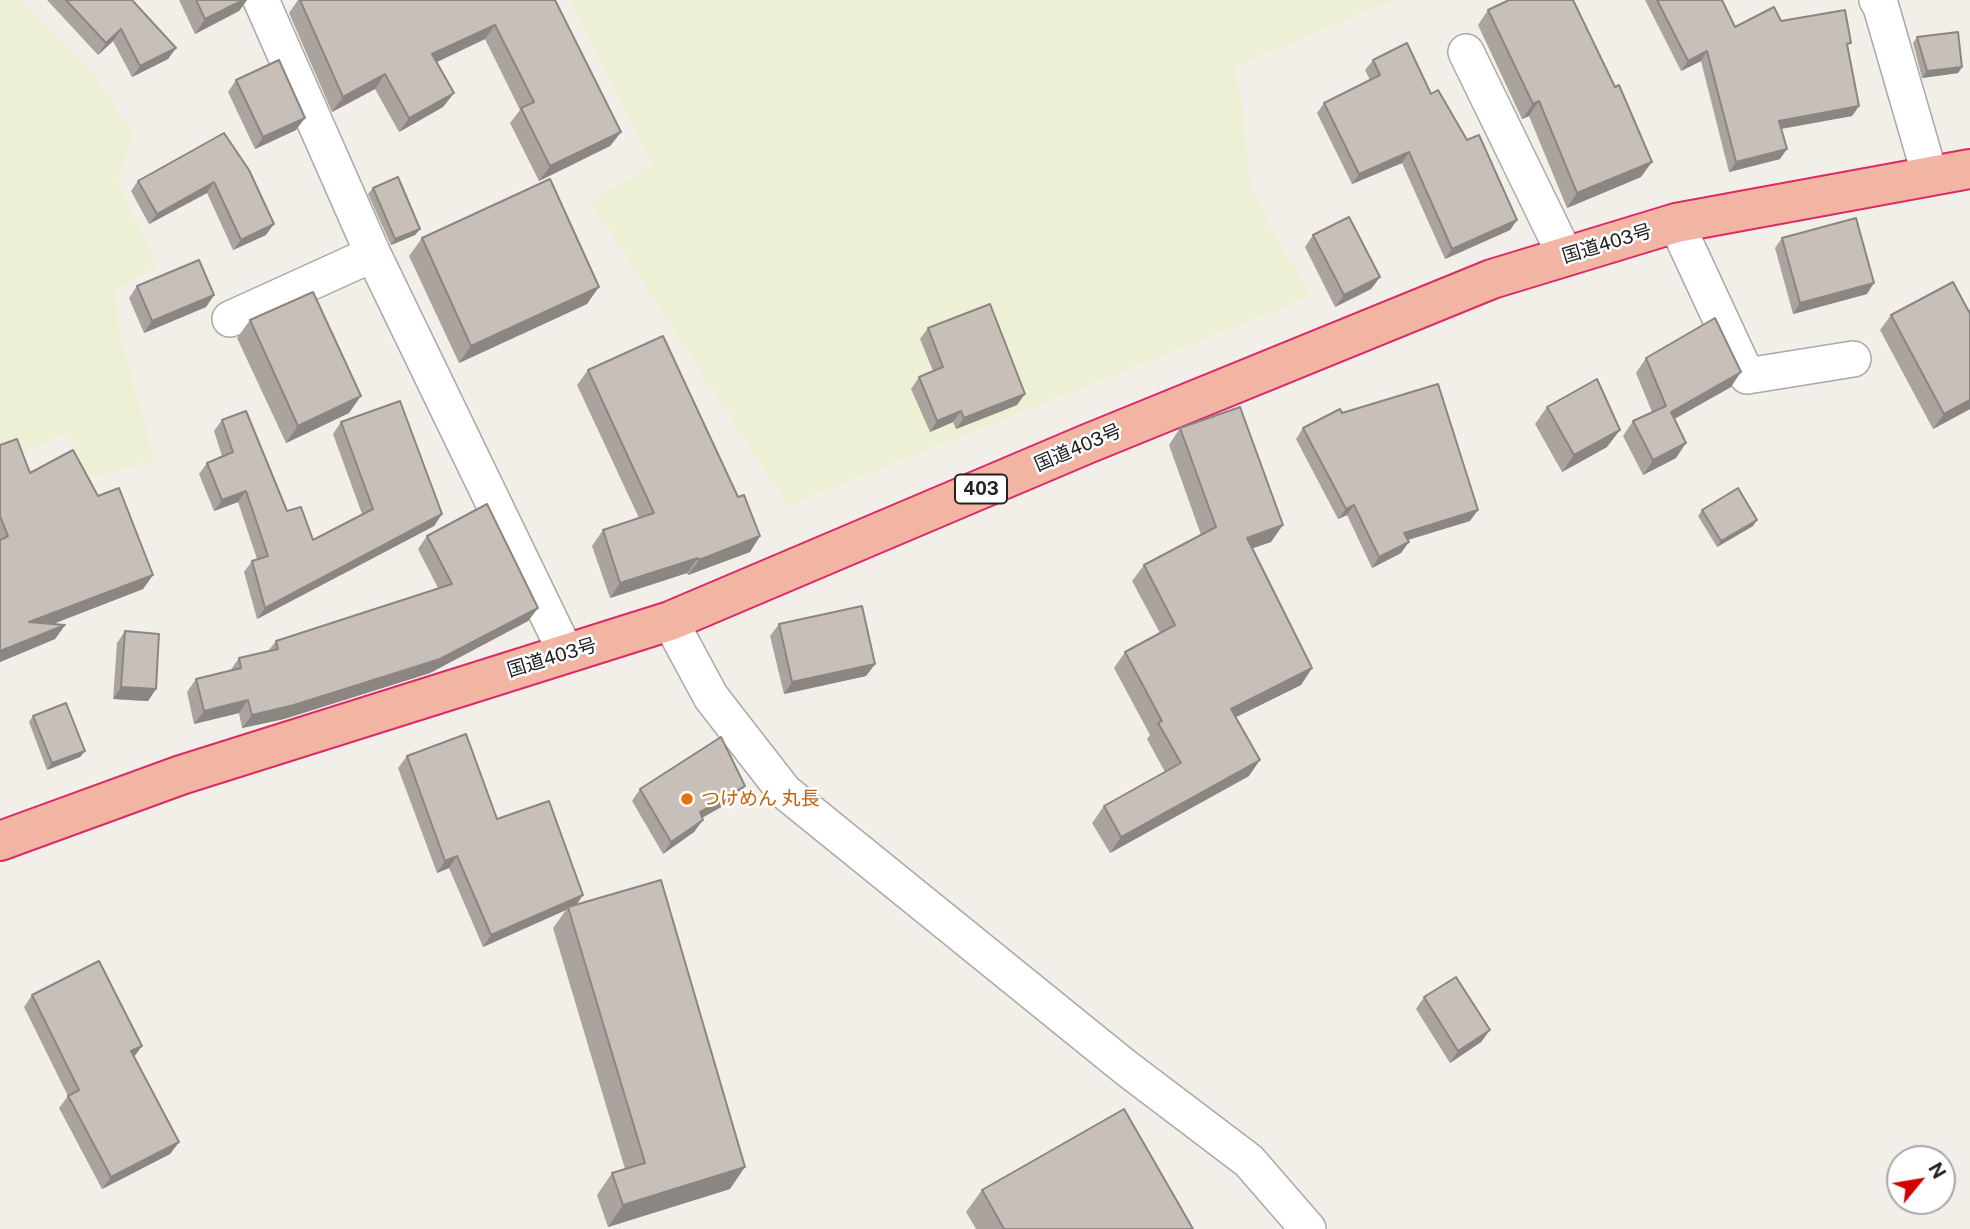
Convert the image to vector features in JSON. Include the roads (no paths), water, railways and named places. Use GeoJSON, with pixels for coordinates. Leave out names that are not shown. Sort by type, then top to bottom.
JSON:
{"type":"FeatureCollection","features":[{"type":"Feature","properties":{"kind":"highway","name":"国道403号"},"geometry":{"type":"LineString","coordinates":[[0,841],[181,775],[670,621],[1087,444],[1492,279],[1676,223],[1970,169]]}},
{"type":"Feature","properties":{"kind":"street"},"geometry":{"type":"LineString","coordinates":[[261,0],[373,254],[566,653]]}},
{"type":"Feature","properties":{"kind":"street"},"geometry":{"type":"LineString","coordinates":[[1877,0],[1930,176]]}},
{"type":"Feature","properties":{"kind":"street"},"geometry":{"type":"LineString","coordinates":[[1466,51],[1566,257]]}},
{"type":"Feature","properties":{"kind":"street"},"geometry":{"type":"LineString","coordinates":[[1676,223],[1747,376],[1853,359]]}},
{"type":"Feature","properties":{"kind":"street"},"geometry":{"type":"LineString","coordinates":[[230,319],[373,254]]}},
{"type":"Feature","properties":{"kind":"street"},"geometry":{"type":"LineString","coordinates":[[670,621],[711,697],[784,791],[1125,1067],[1249,1161],[1308,1229]]}},
{"type":"Feature","properties":{"kind":"place","name":"つけめん 丸長"},"geometry":{"type":"Point","coordinates":[687,799]}}]}
